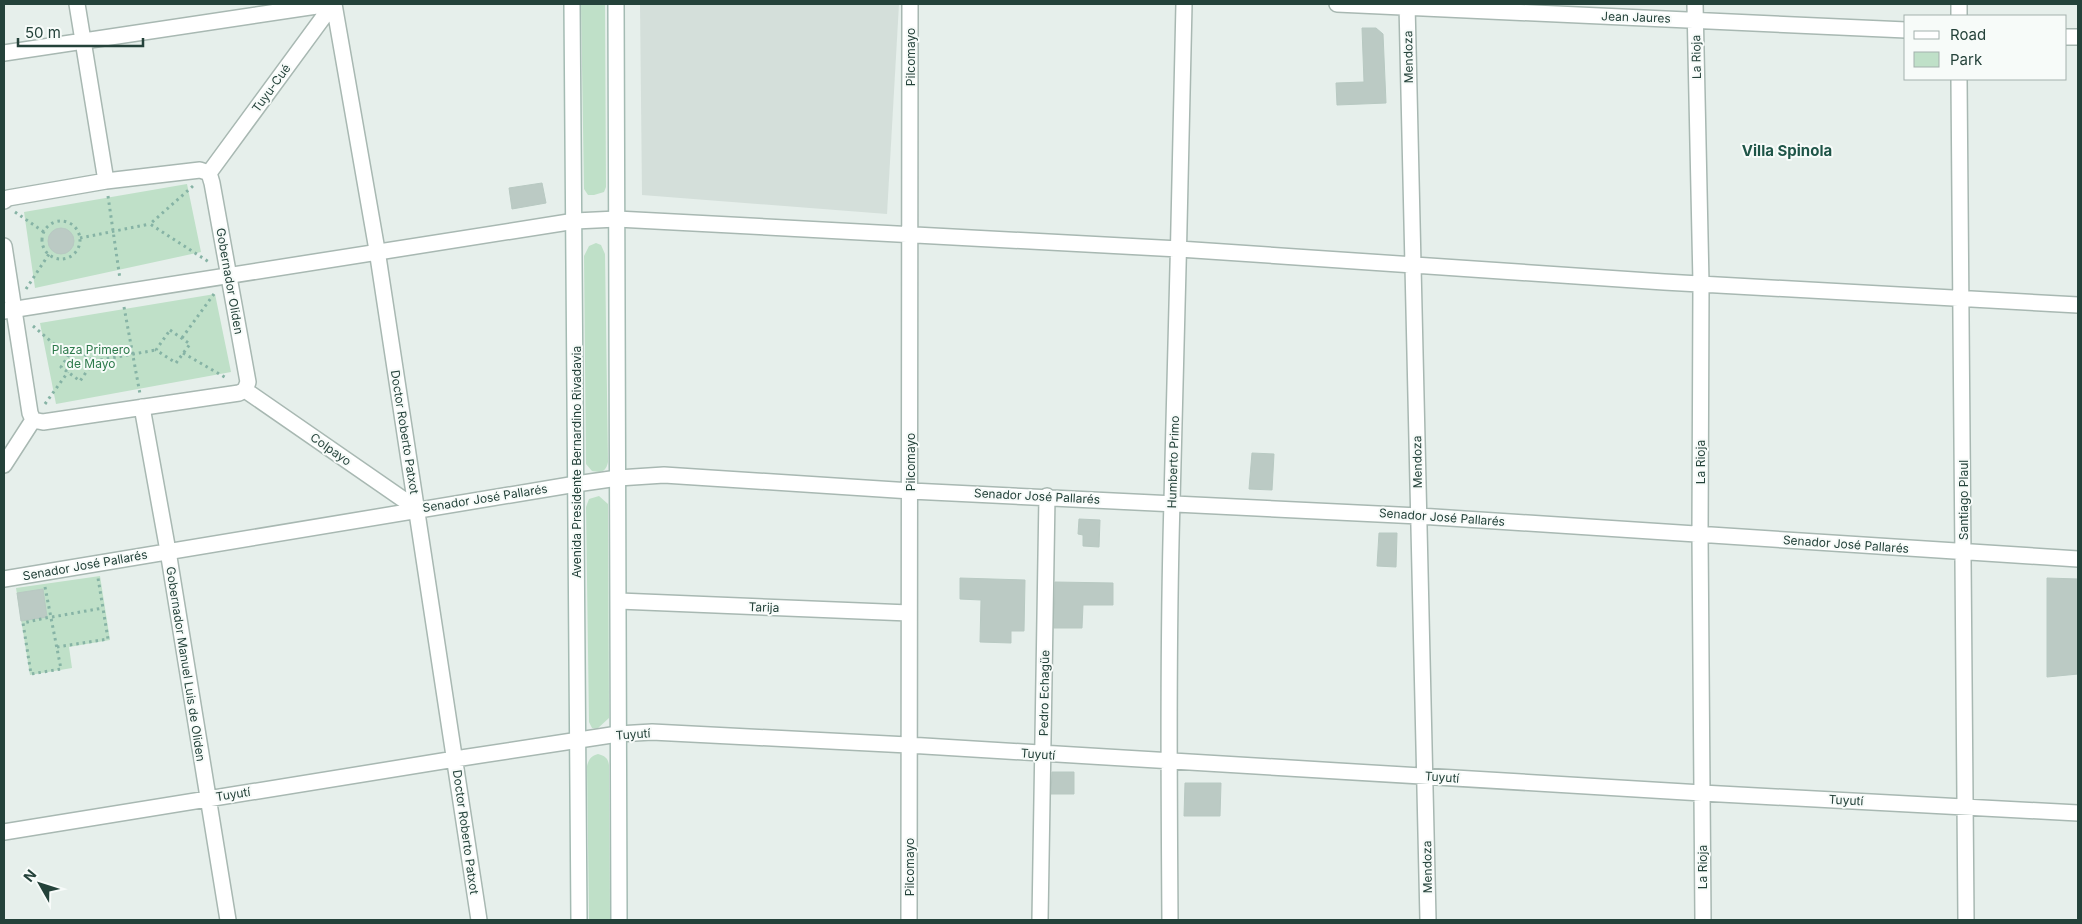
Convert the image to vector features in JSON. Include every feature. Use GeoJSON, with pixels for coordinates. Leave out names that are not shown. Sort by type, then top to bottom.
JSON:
{"type":"FeatureCollection","features":[{"type":"Feature","properties":{"kind":"street"},"geometry":{"type":"LineString","coordinates":[[77,4],[106,181]]}},
{"type":"Feature","properties":{"kind":"street"},"geometry":{"type":"LineString","coordinates":[[4,53],[333,4]]}},
{"type":"Feature","properties":{"kind":"street","name":"Tuyu-Cué"},"geometry":{"type":"LineString","coordinates":[[208,173],[333,4]]}},
{"type":"Feature","properties":{"kind":"street","name":"Doctor Roberto Patxot"},"geometry":{"type":"LineString","coordinates":[[333,4],[376,250],[479,920]]}},
{"type":"Feature","properties":{"kind":"street","name":"Avenida Presidente Bernardino Rivadavia"},"geometry":{"type":"LineString","coordinates":[[572,4],[579,920]]}},
{"type":"Feature","properties":{"kind":"street"},"geometry":{"type":"LineString","coordinates":[[616,4],[619,920]]}},
{"type":"Feature","properties":{"kind":"street","name":"Pilcomayo"},"geometry":{"type":"LineString","coordinates":[[909,920],[908,745],[911,491],[910,4]]}},
{"type":"Feature","properties":{"kind":"street","name":"Humberto Primo"},"geometry":{"type":"LineString","coordinates":[[1170,920],[1169,762],[1172,503],[1184,4]]}},
{"type":"Feature","properties":{"kind":"street","name":"Jean Jaures"},"geometry":{"type":"LineString","coordinates":[[1337,4],[1407,5],[1904,30]]}},
{"type":"Feature","properties":{"kind":"street","name":"La Rioja"},"geometry":{"type":"LineString","coordinates":[[1695,4],[1701,283],[1700,535],[1703,920]]}},
{"type":"Feature","properties":{"kind":"street","name":"Mendoza"},"geometry":{"type":"LineString","coordinates":[[1407,5],[1428,920]]}},
{"type":"Feature","properties":{"kind":"street","name":"Santiago Plaul"},"geometry":{"type":"LineString","coordinates":[[1959,80],[1966,920]]}},
{"type":"Feature","properties":{"kind":"street"},"geometry":{"type":"LineString","coordinates":[[8,206],[8,198],[106,181],[200,170],[208,173]]}},
{"type":"Feature","properties":{"kind":"street","name":"Gobernador Oliden"},"geometry":{"type":"LineString","coordinates":[[208,173],[212,183],[248,382],[245,390]]}},
{"type":"Feature","properties":{"kind":"street"},"geometry":{"type":"LineString","coordinates":[[9,310],[376,250],[575,220],[617,219],[1179,249],[2078,305]]}},
{"type":"Feature","properties":{"kind":"street"},"geometry":{"type":"LineString","coordinates":[[4,246],[9,310],[33,420]]}},
{"type":"Feature","properties":{"kind":"street"},"geometry":{"type":"LineString","coordinates":[[33,420],[43,422],[239,393],[245,390]]}},
{"type":"Feature","properties":{"kind":"street","name":"Colpayo"},"geometry":{"type":"LineString","coordinates":[[245,390],[417,509]]}},
{"type":"Feature","properties":{"kind":"street","name":"Gobernador Manuel Luis de Oliden"},"geometry":{"type":"LineString","coordinates":[[142,407],[168,552],[228,920]]}},
{"type":"Feature","properties":{"kind":"street"},"geometry":{"type":"LineString","coordinates":[[4,465],[33,420]]}},
{"type":"Feature","properties":{"kind":"street","name":"Senador José Pallarés"},"geometry":{"type":"LineString","coordinates":[[4,579],[417,509],[618,478],[664,475],[911,491],[1047,496],[1419,516],[2078,559]]}},
{"type":"Feature","properties":{"kind":"street","name":"Pedro Echagüe"},"geometry":{"type":"LineString","coordinates":[[1040,920],[1047,496]]}},
{"type":"Feature","properties":{"kind":"street","name":"Tarija"},"geometry":{"type":"LineString","coordinates":[[619,601],[909,613]]}},
{"type":"Feature","properties":{"kind":"street","name":"Tuyutí"},"geometry":{"type":"LineString","coordinates":[[4,832],[455,759],[618,734],[652,732],[908,745],[1702,793],[2078,813]]}},
{"type":"Feature","properties":{"kind":"path"},"geometry":{"type":"LineString","coordinates":[[80,238],[150,224],[208,173]]}},
{"type":"Feature","properties":{"kind":"path"},"geometry":{"type":"LineString","coordinates":[[106,181],[112,232],[142,407]]}},
{"type":"Feature","properties":{"kind":"path"},"geometry":{"type":"LineString","coordinates":[[8,206],[44,232]]}},
{"type":"Feature","properties":{"kind":"path"},"geometry":{"type":"LineString","coordinates":[[56,222],[67,222],[76,228],[80,238],[79,245],[72,255],[60,259],[49,254],[43,244],[44,232],[51,224],[56,222]]}},
{"type":"Feature","properties":{"kind":"path"},"geometry":{"type":"LineString","coordinates":[[150,224],[228,274],[182,338]]}},
{"type":"Feature","properties":{"kind":"path"},"geometry":{"type":"LineString","coordinates":[[49,254],[9,310],[68,356]]}},
{"type":"Feature","properties":{"kind":"path"},"geometry":{"type":"LineString","coordinates":[[94,361],[74,347],[61,367],[80,380],[94,361],[156,350],[176,363],[190,344],[170,330],[156,350]]}},
{"type":"Feature","properties":{"kind":"path"},"geometry":{"type":"LineString","coordinates":[[183,353],[245,390]]}},
{"type":"Feature","properties":{"kind":"path"},"geometry":{"type":"LineString","coordinates":[[33,420],[68,372]]}},
{"type":"Feature","properties":{"kind":"path"},"geometry":{"type":"LineString","coordinates":[[28,575],[29,589],[54,585]]}},
{"type":"Feature","properties":{"kind":"path"},"geometry":{"type":"LineString","coordinates":[[57,647],[108,639],[98,578],[90,579]]}},
{"type":"Feature","properties":{"kind":"path"},"geometry":{"type":"LineString","coordinates":[[45,586],[51,617],[57,647],[60,668],[31,674],[23,622],[51,617],[103,608]]}},
{"type":"Feature","properties":{"kind":"shaded area"},"geometry":{"type":"Polygon","coordinates":[[[640,4],[899,4],[887,214],[642,195],[640,4]]]}},
{"type":"Feature","properties":{"kind":"green space"},"geometry":{"type":"Polygon","coordinates":[[[581,4],[605,4],[606,187],[604,192],[594,195],[588,195],[584,189],[581,4]]]}},
{"type":"Feature","properties":{"kind":"green space"},"geometry":{"type":"Polygon","coordinates":[[[187,184],[201,252],[35,288],[24,212],[187,184]]]}},
{"type":"Feature","properties":{"kind":"green space"},"geometry":{"type":"Polygon","coordinates":[[[596,243],[601,245],[605,254],[608,462],[603,471],[598,472],[592,471],[586,464],[584,256],[589,246],[596,243]]]}},
{"type":"Feature","properties":{"kind":"green space","name":"Plaza Primero de Mayo"},"geometry":{"type":"Polygon","coordinates":[[[215,294],[231,372],[56,404],[40,323],[215,294]]]}},
{"type":"Feature","properties":{"kind":"green space"},"geometry":{"type":"Polygon","coordinates":[[[599,496],[608,504],[609,718],[597,729],[592,728],[589,722],[586,507],[589,499],[599,496]]]}},
{"type":"Feature","properties":{"kind":"green space"},"geometry":{"type":"Polygon","coordinates":[[[100,576],[110,640],[69,647],[72,668],[30,675],[16,588],[100,576]]]}},
{"type":"Feature","properties":{"kind":"green space"},"geometry":{"type":"Polygon","coordinates":[[[598,754],[606,758],[609,765],[610,920],[589,920],[587,766],[591,758],[598,754]]]}},
{"type":"Feature","properties":{"kind":"building"},"geometry":{"type":"Polygon","coordinates":[[[1362,28],[1376,28],[1383,34],[1386,103],[1337,105],[1336,83],[1364,82],[1362,28]]]}},
{"type":"Feature","properties":{"kind":"building"},"geometry":{"type":"Polygon","coordinates":[[[542,183],[546,203],[512,209],[509,188],[542,183]]]}},
{"type":"Feature","properties":{"kind":"building"},"geometry":{"type":"Polygon","coordinates":[[[61,228],[70,232],[74,241],[70,250],[61,254],[52,250],[48,241],[52,232],[61,228]]]}},
{"type":"Feature","properties":{"kind":"building"},"geometry":{"type":"Polygon","coordinates":[[[1252,453],[1274,454],[1272,490],[1249,489],[1252,453]]]}},
{"type":"Feature","properties":{"kind":"building"},"geometry":{"type":"Polygon","coordinates":[[[1079,519],[1100,520],[1099,547],[1083,546],[1083,535],[1078,534],[1079,519]]]}},
{"type":"Feature","properties":{"kind":"building"},"geometry":{"type":"Polygon","coordinates":[[[1379,533],[1397,533],[1396,567],[1377,566],[1379,533]]]}},
{"type":"Feature","properties":{"kind":"building"},"geometry":{"type":"Polygon","coordinates":[[[960,578],[1025,580],[1024,631],[1011,631],[1011,643],[980,642],[981,600],[960,599],[960,578]]]}},
{"type":"Feature","properties":{"kind":"building"},"geometry":{"type":"Polygon","coordinates":[[[2047,578],[2078,579],[2078,674],[2047,677],[2047,578]]]}},
{"type":"Feature","properties":{"kind":"building"},"geometry":{"type":"Polygon","coordinates":[[[1055,582],[1113,583],[1113,605],[1083,605],[1082,628],[1054,628],[1055,582]]]}},
{"type":"Feature","properties":{"kind":"building"},"geometry":{"type":"Polygon","coordinates":[[[43,589],[47,617],[21,621],[17,593],[43,589]]]}},
{"type":"Feature","properties":{"kind":"building"},"geometry":{"type":"Polygon","coordinates":[[[1052,772],[1074,772],[1074,794],[1051,794],[1052,772]]]}},
{"type":"Feature","properties":{"kind":"building"},"geometry":{"type":"Polygon","coordinates":[[[1185,783],[1221,783],[1220,816],[1184,816],[1185,783]]]}},
{"type":"Feature","properties":{"kind":"district","name":"Villa Spinola"},"geometry":{"type":"Point","coordinates":[1787,150]}}]}
